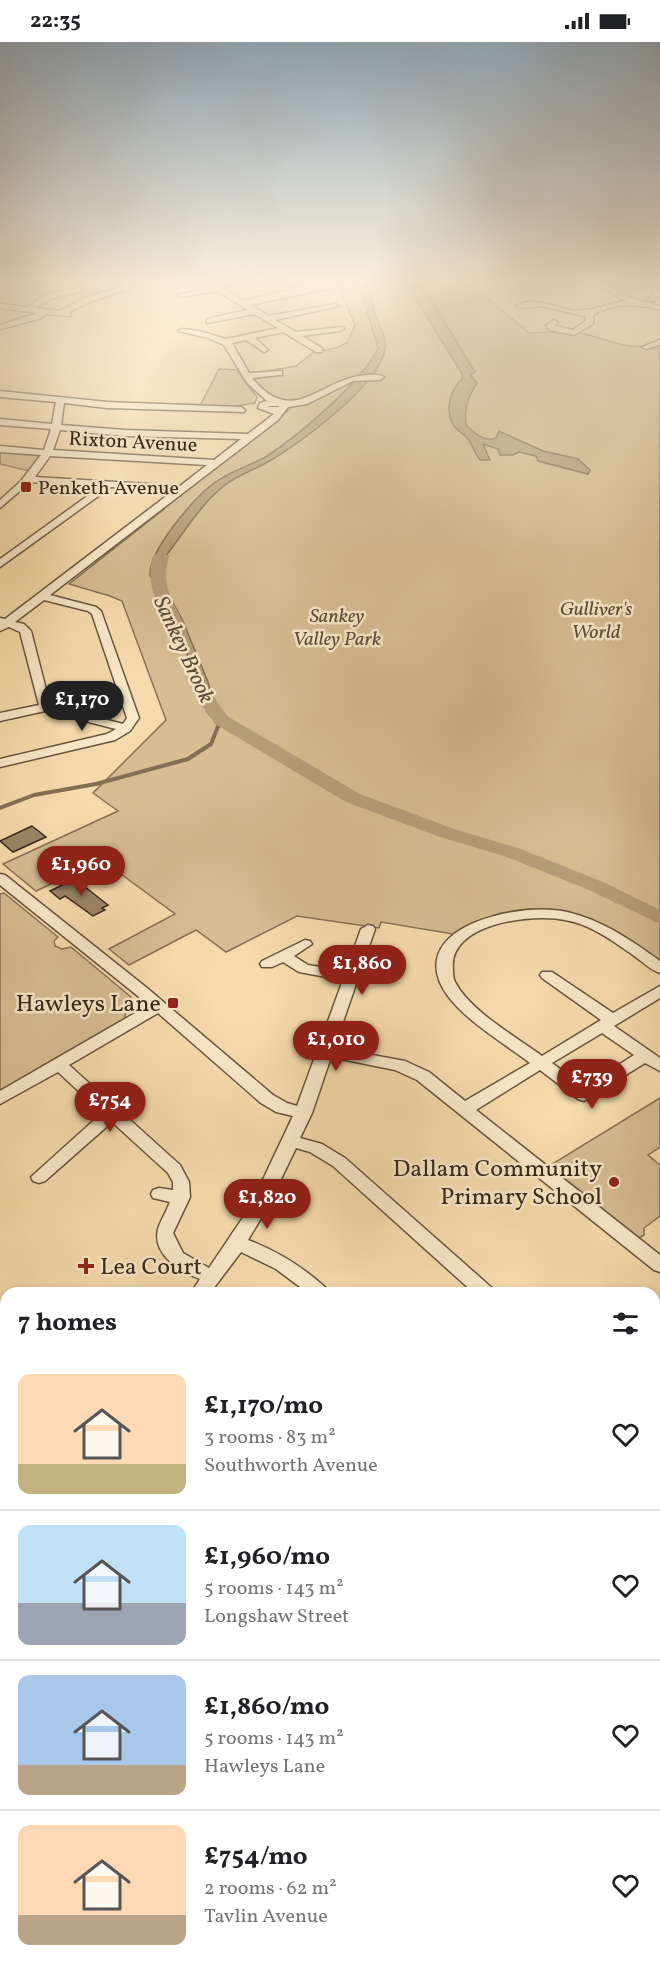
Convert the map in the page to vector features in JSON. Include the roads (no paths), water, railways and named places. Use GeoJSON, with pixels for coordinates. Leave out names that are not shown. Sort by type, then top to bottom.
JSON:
{"type":"FeatureCollection","features":[{"type":"Feature","properties":{"kind":"street"},"geometry":{"type":"LineString","coordinates":[[244,371],[266,408]]}},
{"type":"Feature","properties":{"kind":"street"},"geometry":{"type":"LineString","coordinates":[[247,376],[273,372]]}},
{"type":"Feature","properties":{"kind":"street"},"geometry":{"type":"LineString","coordinates":[[0,394],[152,408],[241,410],[304,402],[357,377],[380,377]]}},
{"type":"Feature","properties":{"kind":"street"},"geometry":{"type":"LineString","coordinates":[[0,505],[29,479],[48,454],[58,428],[60,401]]}},
{"type":"Feature","properties":{"kind":"street"},"geometry":{"type":"LineString","coordinates":[[266,408],[281,406]]}},
{"type":"Feature","properties":{"kind":"street"},"geometry":{"type":"LineString","coordinates":[[2,624],[42,596],[249,437],[266,408]]}},
{"type":"Feature","properties":{"kind":"street"},"geometry":{"type":"LineString","coordinates":[[0,422],[162,435],[249,437]]}},
{"type":"Feature","properties":{"kind":"street","name":"Rixton Avenue"},"geometry":{"type":"LineString","coordinates":[[0,449],[48,454],[216,463]]}},
{"type":"Feature","properties":{"kind":"street"},"geometry":{"type":"LineString","coordinates":[[29,479],[107,486],[180,489]]}},
{"type":"Feature","properties":{"kind":"street"},"geometry":{"type":"LineString","coordinates":[[0,564],[107,486]]}},
{"type":"Feature","properties":{"kind":"street"},"geometry":{"type":"LineString","coordinates":[[0,763],[106,739],[126,728],[133,715],[97,612],[42,596]]}},
{"type":"Feature","properties":{"kind":"street"},"geometry":{"type":"LineString","coordinates":[[2,624],[20,626],[25,631],[45,707]]}},
{"type":"Feature","properties":{"kind":"street"},"geometry":{"type":"LineString","coordinates":[[0,717],[45,707],[126,728]]}},
{"type":"Feature","properties":{"kind":"street"},"geometry":{"type":"LineString","coordinates":[[0,878],[159,1006],[267,1099],[282,1108],[304,1113]]}},
{"type":"Feature","properties":{"kind":"street"},"geometry":{"type":"LineString","coordinates":[[645,1056],[584,1095],[462,1004],[449,987],[445,970],[448,952],[456,939],[480,923],[511,914],[540,912],[565,915],[600,928],[660,968]]}},
{"type":"Feature","properties":{"kind":"street"},"geometry":{"type":"LineString","coordinates":[[205,1287],[238,1244],[292,1141],[369,929]]}},
{"type":"Feature","properties":{"kind":"street"},"geometry":{"type":"LineString","coordinates":[[267,964],[305,944]]}},
{"type":"Feature","properties":{"kind":"street"},"geometry":{"type":"LineString","coordinates":[[284,956],[304,969],[351,977]]}},
{"type":"Feature","properties":{"kind":"street"},"geometry":{"type":"LineString","coordinates":[[547,975],[660,1066]]}},
{"type":"Feature","properties":{"kind":"street"},"geometry":{"type":"LineString","coordinates":[[465,1109],[606,1022],[660,992]]}},
{"type":"Feature","properties":{"kind":"street"},"geometry":{"type":"LineString","coordinates":[[0,1098],[159,1006]]}},
{"type":"Feature","properties":{"kind":"street"},"geometry":{"type":"LineString","coordinates":[[325,1051],[407,1068],[430,1081],[660,1265]]}},
{"type":"Feature","properties":{"kind":"street"},"geometry":{"type":"LineString","coordinates":[[59,1064],[174,1169],[181,1182],[181,1197],[166,1233],[170,1250],[181,1263],[214,1277]]}},
{"type":"Feature","properties":{"kind":"street"},"geometry":{"type":"LineString","coordinates":[[39,1177],[55,1165],[89,1130],[113,1113]]}},
{"type":"Feature","properties":{"kind":"street"},"geometry":{"type":"LineString","coordinates":[[292,1141],[316,1148],[339,1162],[479,1287]]}},
{"type":"Feature","properties":{"kind":"street"},"geometry":{"type":"LineString","coordinates":[[159,1194],[181,1197]]}},
{"type":"Feature","properties":{"kind":"street"},"geometry":{"type":"LineString","coordinates":[[238,1244],[278,1260],[299,1273],[314,1287]]}},
{"type":"Feature","properties":{"kind":"waterway","name":"Sankey Brook"},"geometry":{"type":"LineString","coordinates":[[161,556],[158,567],[158,585],[178,627]]}},
{"type":"Feature","properties":{"kind":"waterway","name":"Sankey Brook"},"geometry":{"type":"LineString","coordinates":[[204,695],[221,720],[353,798],[447,833],[511,852],[596,886],[660,918]]}},
{"type":"Feature","properties":{"kind":"waterway","name":"Sankey Brook"},"geometry":{"type":"LineString","coordinates":[[219,726],[221,720]]}},
{"type":"Feature","properties":{"kind":"waterway"},"geometry":{"type":"LineString","coordinates":[[0,808],[34,795],[96,784],[188,759],[211,744],[219,724]]}},
{"type":"Feature","properties":{"kind":"place","name":"Penketh Avenue"},"geometry":{"type":"Point","coordinates":[26,487]}},
{"type":"Feature","properties":{"kind":"place","name":"Hawleys Lane"},"geometry":{"type":"Point","coordinates":[173,1003]}},
{"type":"Feature","properties":{"kind":"place","name":"Dallam Community Primary School"},"geometry":{"type":"Point","coordinates":[614,1182]}},
{"type":"Feature","properties":{"kind":"place","name":"Lea Court"},"geometry":{"type":"Point","coordinates":[86,1266]}},
{"type":"Feature","properties":{"kind":"park label","name":"Gulliver's World"},"geometry":{"type":"Point","coordinates":[596,620]}},
{"type":"Feature","properties":{"kind":"park label","name":"Sankey Valley Park"},"geometry":{"type":"Point","coordinates":[337,626]}}]}
